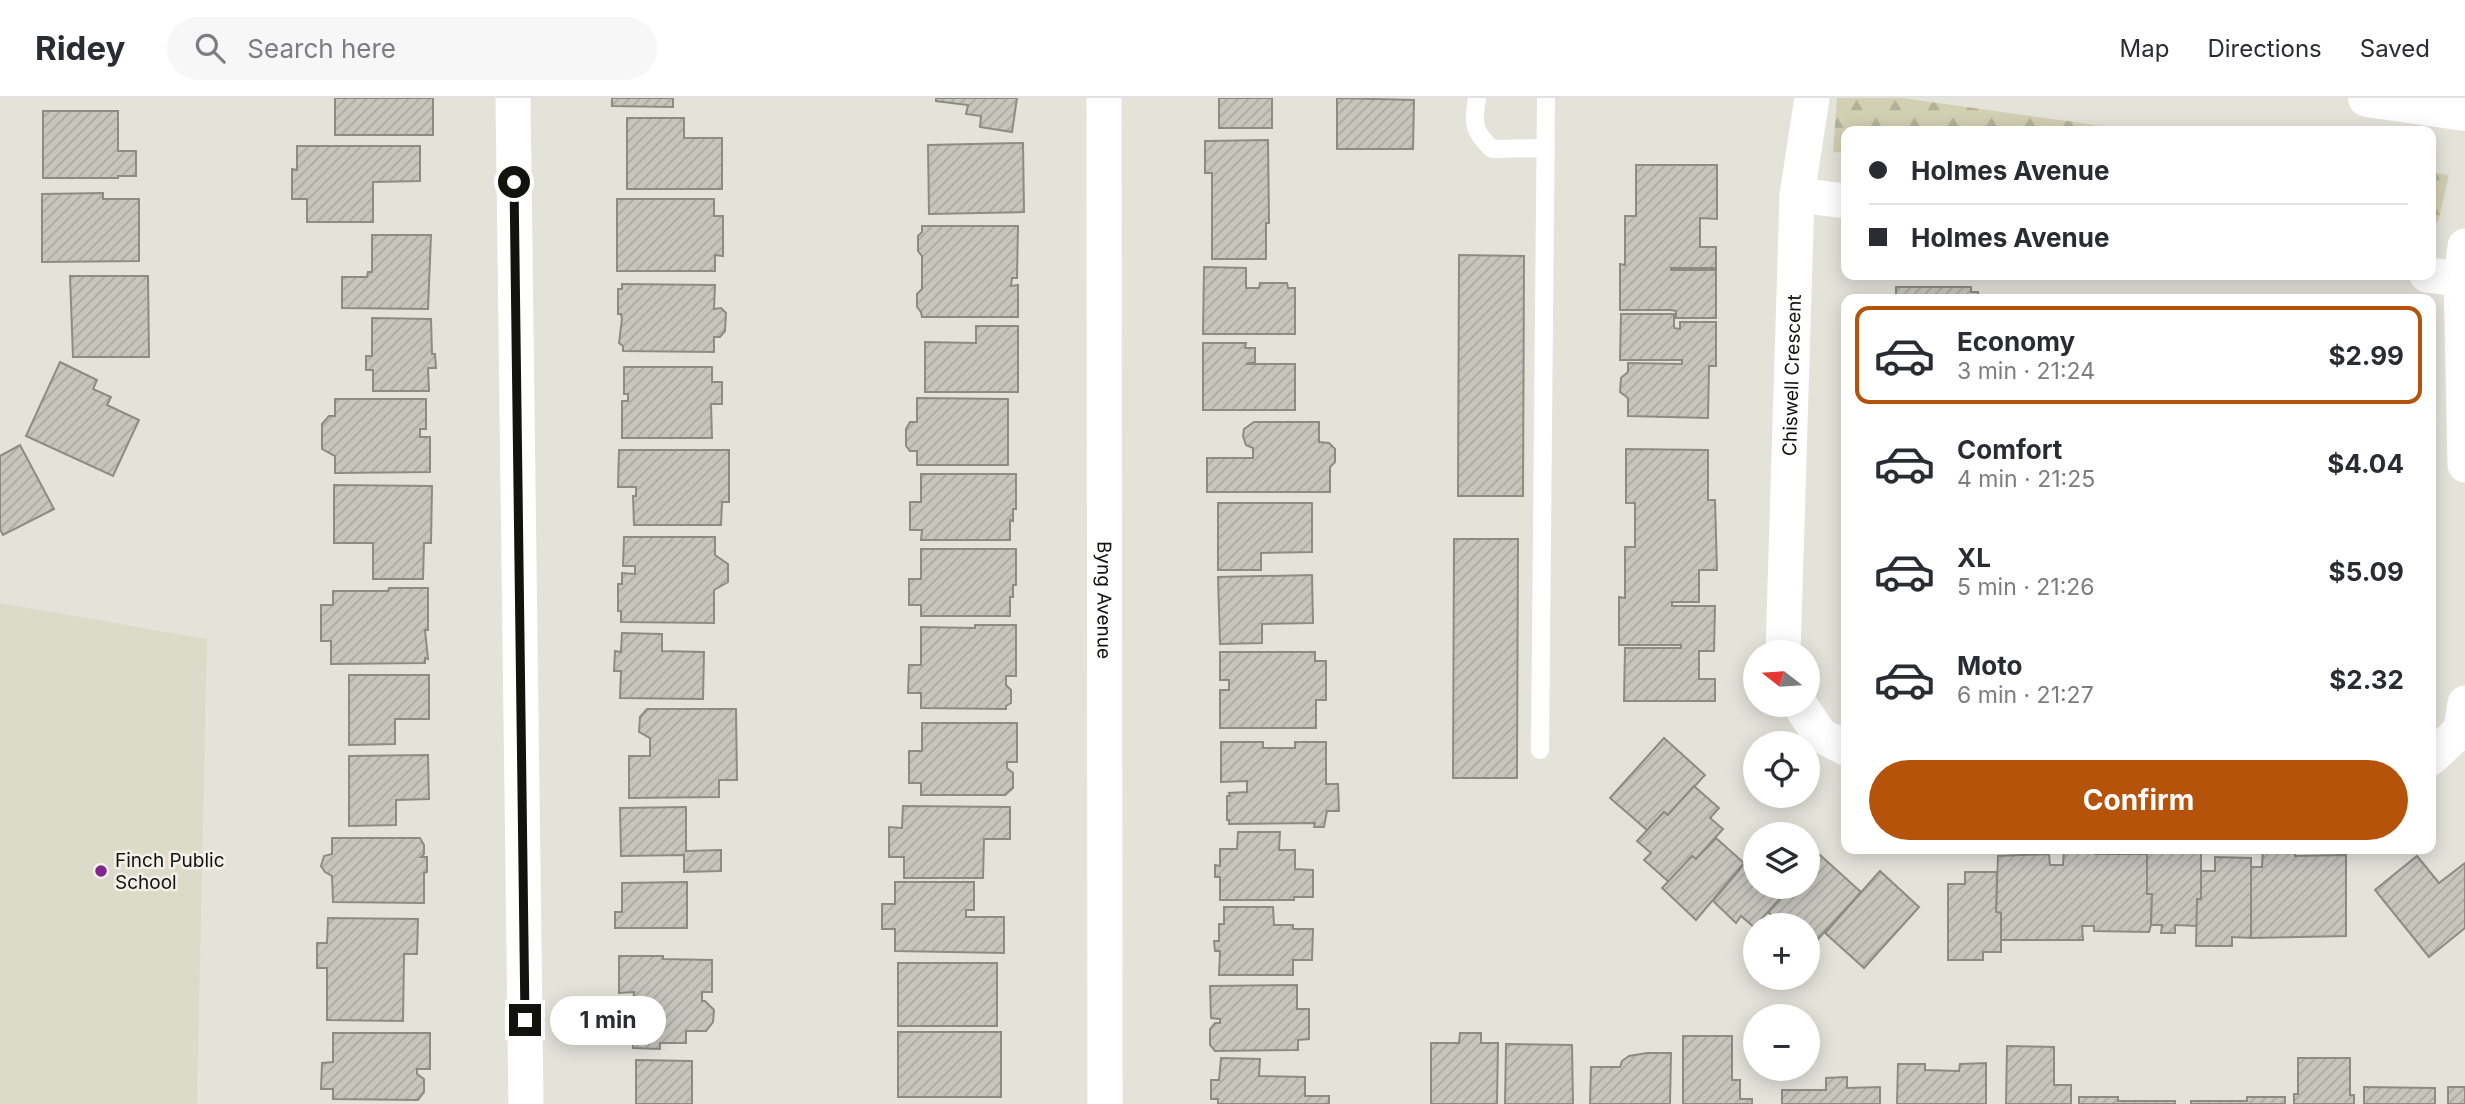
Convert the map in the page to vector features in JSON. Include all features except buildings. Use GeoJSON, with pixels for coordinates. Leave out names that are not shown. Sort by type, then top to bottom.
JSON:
{"type":"FeatureCollection","features":[{"type":"Feature","properties":{"kind":"main road"},"geometry":{"type":"LineString","coordinates":[[2367,98],[2465,112]]}},
{"type":"Feature","properties":{"kind":"street"},"geometry":{"type":"LineString","coordinates":[[513,98],[526,1104]]}},
{"type":"Feature","properties":{"kind":"street","name":"Byng Avenue"},"geometry":{"type":"LineString","coordinates":[[1104,98],[1105,1104]]}},
{"type":"Feature","properties":{"kind":"street","name":"Chiswell Crescent"},"geometry":{"type":"LineString","coordinates":[[1783,640],[1797,195],[1812,98]]}},
{"type":"Feature","properties":{"kind":"street"},"geometry":{"type":"LineString","coordinates":[[1797,195],[1841,200]]}},
{"type":"Feature","properties":{"kind":"street"},"geometry":{"type":"LineString","coordinates":[[2436,272],[2463,263],[2465,465]]}},
{"type":"Feature","properties":{"kind":"street"},"geometry":{"type":"LineString","coordinates":[[2436,753],[2461,730],[2465,703]]}},
{"type":"Feature","properties":{"kind":"street"},"geometry":{"type":"LineString","coordinates":[[1809,718],[1820,735],[1841,746]]}},
{"type":"Feature","properties":{"kind":"lane"},"geometry":{"type":"LineString","coordinates":[[1477,98],[1475,114],[1478,136],[1492,149],[1546,148]]}},
{"type":"Feature","properties":{"kind":"lane"},"geometry":{"type":"LineString","coordinates":[[1541,750],[1546,98]]}},
{"type":"Feature","properties":{"kind":"shaded area","name":"Finch Public School"},"geometry":{"type":"Polygon","coordinates":[[[0,603],[207,639],[197,1104],[0,1104],[0,603]]]}},
{"type":"Feature","properties":{"kind":"green space"},"geometry":{"type":"Polygon","coordinates":[[[1837,98],[1902,98],[2102,126],[1841,126],[1841,153],[1833,152],[1837,98]]]}},
{"type":"Feature","properties":{"kind":"green space"},"geometry":{"type":"Polygon","coordinates":[[[2436,173],[2449,175],[2436,223],[2436,173]]]}},
{"type":"Feature","properties":{"kind":"place","name":"Finch Public School"},"geometry":{"type":"Point","coordinates":[101,871]}},
{"type":"Feature","properties":{"kind":"route"},"geometry":{"type":"LineString","coordinates":[[514,182],[525,1020]]}}]}
